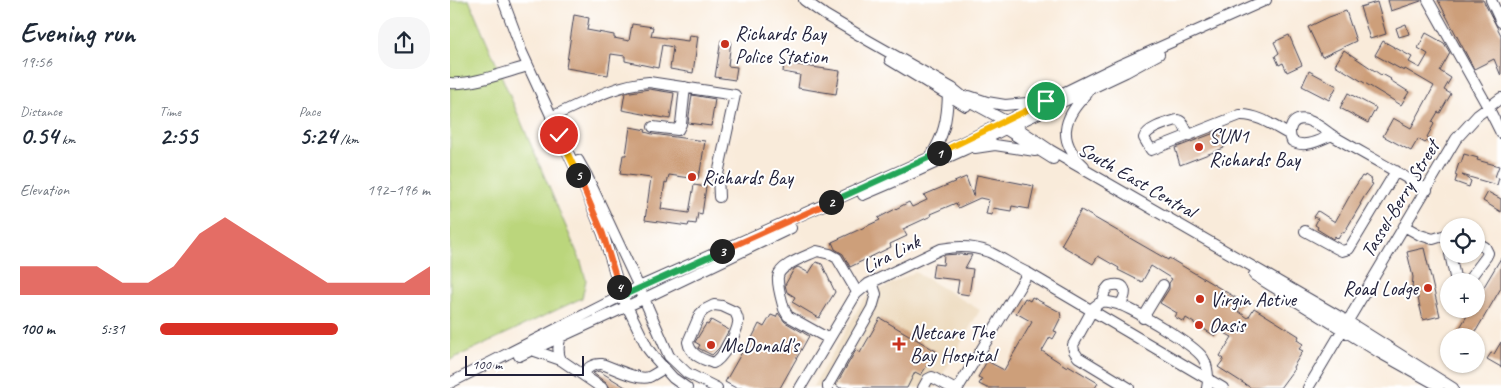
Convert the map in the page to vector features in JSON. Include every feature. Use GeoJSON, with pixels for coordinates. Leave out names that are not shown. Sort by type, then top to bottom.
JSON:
{"type":"FeatureCollection","features":[{"type":"Feature","properties":{"kind":"street"},"geometry":{"type":"LineString","coordinates":[[503,0],[603,234],[626,306],[648,349],[664,369],[687,388]]}},
{"type":"Feature","properties":{"kind":"street","name":"South East Central"},"geometry":{"type":"LineString","coordinates":[[794,0],[852,37],[966,100],[1005,125],[1095,175],[1344,325],[1441,388]]}},
{"type":"Feature","properties":{"kind":"street","name":"South East Central"},"geometry":{"type":"LineString","coordinates":[[804,0],[950,92]]}},
{"type":"Feature","properties":{"kind":"street"},"geometry":{"type":"LineString","coordinates":[[451,388],[757,244],[966,149],[1046,101],[1266,0]]}},
{"type":"Feature","properties":{"kind":"street"},"geometry":{"type":"LineString","coordinates":[[1428,0],[1488,106],[1501,133]]}},
{"type":"Feature","properties":{"kind":"street"},"geometry":{"type":"LineString","coordinates":[[1491,0],[1501,22]]}},
{"type":"Feature","properties":{"kind":"street"},"geometry":{"type":"LineString","coordinates":[[450,383],[639,287],[1096,86],[1204,32],[1215,24]]}},
{"type":"Feature","properties":{"kind":"street"},"geometry":{"type":"LineString","coordinates":[[520,43],[520,48],[528,66],[639,287],[669,356],[687,373],[717,388]]}},
{"type":"Feature","properties":{"kind":"street"},"geometry":{"type":"LineString","coordinates":[[450,83],[497,75],[528,66]]}},
{"type":"Feature","properties":{"kind":"street"},"geometry":{"type":"LineString","coordinates":[[554,116],[616,89],[637,83],[648,82],[735,95],[718,174],[719,197]]}},
{"type":"Feature","properties":{"kind":"street"},"geometry":{"type":"LineString","coordinates":[[1095,175],[1073,154],[1068,144],[1066,132],[1067,122],[1076,104],[1096,86]]}},
{"type":"Feature","properties":{"kind":"street"},"geometry":{"type":"LineString","coordinates":[[653,126],[678,130],[681,124],[685,87]]}},
{"type":"Feature","properties":{"kind":"street"},"geometry":{"type":"LineString","coordinates":[[929,158],[945,127],[950,92],[1005,105],[1046,101]]}},
{"type":"Feature","properties":{"kind":"street","name":"Tassel-Berry Street"},"geometry":{"type":"LineString","coordinates":[[1344,325],[1456,139],[1488,106],[1501,98]]}},
{"type":"Feature","properties":{"kind":"street"},"geometry":{"type":"LineString","coordinates":[[1188,134],[1247,114],[1290,135]]}},
{"type":"Feature","properties":{"kind":"street"},"geometry":{"type":"LineString","coordinates":[[1332,135],[1302,145],[1292,141],[1290,128],[1295,121],[1303,119],[1314,122],[1332,135],[1427,190]]}},
{"type":"Feature","properties":{"kind":"street","name":"South East Central"},"geometry":{"type":"LineString","coordinates":[[1005,125],[1038,151],[1453,388]]}},
{"type":"Feature","properties":{"kind":"street"},"geometry":{"type":"LineString","coordinates":[[966,149],[995,145],[1038,151]]}},
{"type":"Feature","properties":{"kind":"street"},"geometry":{"type":"LineString","coordinates":[[1305,231],[1338,249],[1349,249],[1396,171]]}},
{"type":"Feature","properties":{"kind":"street"},"geometry":{"type":"LineString","coordinates":[[1404,226],[1427,238],[1433,239],[1440,237]]}},
{"type":"Feature","properties":{"kind":"street","name":"Lira Link"},"geometry":{"type":"LineString","coordinates":[[800,388],[852,299],[858,292],[872,282],[941,249],[950,247],[972,248],[989,252],[1208,386],[1223,388]]}},
{"type":"Feature","properties":{"kind":"street"},"geometry":{"type":"LineString","coordinates":[[1485,247],[1488,253],[1485,259]]}},
{"type":"Feature","properties":{"kind":"street"},"geometry":{"type":"LineString","coordinates":[[828,339],[788,316],[784,309],[777,279],[778,274],[782,268],[817,251],[822,251],[836,258],[858,292]]}},
{"type":"Feature","properties":{"kind":"street"},"geometry":{"type":"LineString","coordinates":[[1474,273],[1482,263]]}},
{"type":"Feature","properties":{"kind":"street"},"geometry":{"type":"LineString","coordinates":[[964,388],[1019,298],[1026,276]]}},
{"type":"Feature","properties":{"kind":"street"},"geometry":{"type":"LineString","coordinates":[[958,388],[1026,276]]}},
{"type":"Feature","properties":{"kind":"street"},"geometry":{"type":"LineString","coordinates":[[828,388],[872,308],[876,294],[872,282]]}},
{"type":"Feature","properties":{"kind":"street"},"geometry":{"type":"LineString","coordinates":[[1143,318],[1163,285]]}},
{"type":"Feature","properties":{"kind":"street"},"geometry":{"type":"LineString","coordinates":[[1120,305],[1125,296],[1123,286],[1109,286],[1102,301],[1098,303],[1073,345],[1074,351],[1078,356],[1129,388]]}},
{"type":"Feature","properties":{"kind":"street"},"geometry":{"type":"LineString","coordinates":[[1102,301],[1120,305],[1167,331],[1198,352],[1204,359],[1208,386]]}},
{"type":"Feature","properties":{"kind":"street"},"geometry":{"type":"LineString","coordinates":[[714,305],[722,306],[735,312],[739,322],[737,330],[720,359],[713,363],[697,357],[688,346],[688,342],[700,314],[714,305]]}},
{"type":"Feature","properties":{"kind":"street"},"geometry":{"type":"LineString","coordinates":[[1308,388],[1344,325]]}},
{"type":"Feature","properties":{"kind":"street"},"geometry":{"type":"LineString","coordinates":[[561,336],[558,347],[558,354],[561,360]]}},
{"type":"Feature","properties":{"kind":"street"},"geometry":{"type":"LineString","coordinates":[[532,350],[561,360],[602,388]]}},
{"type":"Feature","properties":{"kind":"street"},"geometry":{"type":"LineString","coordinates":[[687,388],[687,373],[697,357]]}},
{"type":"Feature","properties":{"kind":"street"},"geometry":{"type":"LineString","coordinates":[[582,374],[589,367],[596,364],[602,364],[637,377],[649,377],[664,369]]}},
{"type":"Feature","properties":{"kind":"street"},"geometry":{"type":"LineString","coordinates":[[649,377],[649,388]]}},
{"type":"Feature","properties":{"kind":"street"},"geometry":{"type":"LineString","coordinates":[[923,388],[928,379],[932,377],[952,388]]}},
{"type":"Feature","properties":{"kind":"shaded area","name":"Netcare The Bay Hospital"},"geometry":{"type":"Polygon","coordinates":[[[915,272],[980,310],[935,388],[812,388],[864,299],[915,272]]]}},
{"type":"Feature","properties":{"kind":"green space"},"geometry":{"type":"Polygon","coordinates":[[[450,0],[469,0],[581,262],[586,280],[582,298],[450,360],[450,0]]]}},
{"type":"Feature","properties":{"kind":"building"},"geometry":{"type":"Polygon","coordinates":[[[1388,0],[1421,0],[1421,1],[1391,11],[1388,0]]]}},
{"type":"Feature","properties":{"kind":"building"},"geometry":{"type":"Polygon","coordinates":[[[1438,0],[1483,0],[1501,35],[1501,76],[1494,59],[1474,69],[1438,0]]]}},
{"type":"Feature","properties":{"kind":"building"},"geometry":{"type":"Polygon","coordinates":[[[1377,2],[1386,34],[1370,39],[1360,7],[1377,2]]]}},
{"type":"Feature","properties":{"kind":"building"},"geometry":{"type":"Polygon","coordinates":[[[1346,11],[1356,41],[1322,57],[1308,27],[1346,11]]]}},
{"type":"Feature","properties":{"kind":"building"},"geometry":{"type":"Polygon","coordinates":[[[574,15],[589,18],[587,30],[614,35],[614,38],[629,41],[632,24],[653,27],[651,36],[688,41],[689,35],[698,36],[693,73],[670,69],[673,47],[662,45],[658,68],[625,61],[625,56],[611,54],[608,75],[566,68],[574,15]]]}},
{"type":"Feature","properties":{"kind":"building"},"geometry":{"type":"Polygon","coordinates":[[[1406,24],[1409,34],[1399,37],[1396,28],[1406,24]]]}},
{"type":"Feature","properties":{"kind":"building"},"geometry":{"type":"Polygon","coordinates":[[[1426,33],[1444,43],[1450,53],[1440,71],[1451,78],[1444,90],[1451,94],[1440,113],[1438,112],[1432,122],[1434,124],[1427,137],[1430,139],[1425,143],[1418,139],[1411,151],[1383,136],[1393,118],[1411,128],[1434,86],[1405,69],[1404,71],[1375,55],[1383,41],[1412,57],[1409,62],[1420,68],[1428,54],[1418,48],[1426,33]]]}},
{"type":"Feature","properties":{"kind":"building"},"geometry":{"type":"Polygon","coordinates":[[[1289,35],[1302,65],[1287,72],[1283,63],[1279,65],[1275,56],[1279,53],[1274,42],[1289,35]]]}},
{"type":"Feature","properties":{"kind":"building"},"geometry":{"type":"Polygon","coordinates":[[[721,40],[731,41],[728,66],[737,67],[735,80],[715,77],[721,40]]]}},
{"type":"Feature","properties":{"kind":"building"},"geometry":{"type":"Polygon","coordinates":[[[1344,50],[1409,92],[1401,105],[1335,65],[1344,50]]]}},
{"type":"Feature","properties":{"kind":"building"},"geometry":{"type":"Polygon","coordinates":[[[784,63],[840,71],[836,94],[798,88],[800,75],[783,72],[784,63]]]}},
{"type":"Feature","properties":{"kind":"building"},"geometry":{"type":"Polygon","coordinates":[[[1309,71],[1337,86],[1329,100],[1302,86],[1309,71]]]}},
{"type":"Feature","properties":{"kind":"building"},"geometry":{"type":"Polygon","coordinates":[[[649,89],[674,93],[670,119],[622,110],[625,93],[649,89]]]}},
{"type":"Feature","properties":{"kind":"building"},"geometry":{"type":"Polygon","coordinates":[[[1348,93],[1376,108],[1368,123],[1340,108],[1348,93]]]}},
{"type":"Feature","properties":{"kind":"building"},"geometry":{"type":"Polygon","coordinates":[[[692,95],[715,99],[711,126],[688,123],[692,95]]]}},
{"type":"Feature","properties":{"kind":"building","name":"Richards Bay"},"geometry":{"type":"Polygon","coordinates":[[[630,127],[646,130],[645,132],[652,134],[705,141],[698,179],[669,175],[667,183],[665,182],[661,209],[689,213],[694,185],[706,187],[702,214],[698,213],[696,224],[689,223],[688,226],[645,220],[651,178],[620,174],[623,155],[626,155],[630,127]]]}},
{"type":"Feature","properties":{"kind":"building","name":"SUN1 Richards Bay"},"geometry":{"type":"Polygon","coordinates":[[[1217,132],[1219,137],[1223,135],[1224,148],[1180,165],[1175,148],[1217,132]]]}},
{"type":"Feature","properties":{"kind":"building"},"geometry":{"type":"Polygon","coordinates":[[[1464,154],[1499,166],[1495,177],[1499,178],[1497,185],[1462,175],[1471,181],[1469,187],[1455,182],[1457,176],[1455,175],[1464,154]]]}},
{"type":"Feature","properties":{"kind":"building"},"geometry":{"type":"Polygon","coordinates":[[[977,175],[1034,186],[1029,209],[1012,206],[1011,211],[993,208],[992,215],[986,214],[989,200],[980,198],[958,208],[956,203],[930,214],[931,216],[903,229],[907,236],[890,244],[891,247],[850,267],[843,254],[835,249],[832,242],[880,220],[878,218],[909,202],[912,207],[927,200],[924,195],[966,177],[973,196],[977,175]]]}},
{"type":"Feature","properties":{"kind":"building"},"geometry":{"type":"Polygon","coordinates":[[[1365,175],[1372,180],[1371,183],[1373,184],[1344,233],[1342,232],[1338,239],[1335,236],[1333,239],[1317,229],[1318,227],[1315,225],[1318,219],[1314,217],[1318,211],[1335,222],[1353,190],[1362,176],[1364,177],[1365,175]]]}},
{"type":"Feature","properties":{"kind":"building"},"geometry":{"type":"Polygon","coordinates":[[[1488,192],[1501,199],[1501,212],[1483,201],[1488,192]]]}},
{"type":"Feature","properties":{"kind":"building"},"geometry":{"type":"Polygon","coordinates":[[[1081,210],[1168,260],[1169,258],[1243,302],[1238,311],[1248,318],[1254,308],[1299,336],[1297,340],[1303,344],[1299,349],[1303,351],[1293,367],[1294,369],[1280,388],[1251,388],[1218,367],[1224,359],[1220,356],[1232,337],[1219,330],[1215,336],[1186,318],[1184,322],[1175,317],[1177,313],[1160,303],[1169,289],[1169,283],[1172,279],[1151,266],[1142,282],[1118,270],[1119,268],[1098,256],[1093,264],[1061,245],[1081,210]]]}},
{"type":"Feature","properties":{"kind":"building"},"geometry":{"type":"Polygon","coordinates":[[[1424,248],[1440,316],[1423,320],[1417,294],[1412,288],[1413,277],[1407,252],[1424,248]]]}},
{"type":"Feature","properties":{"kind":"building"},"geometry":{"type":"Polygon","coordinates":[[[944,255],[972,255],[965,268],[973,269],[969,295],[957,293],[959,280],[932,277],[934,264],[943,265],[944,255]]]}},
{"type":"Feature","properties":{"kind":"building"},"geometry":{"type":"Polygon","coordinates":[[[1501,258],[1501,288],[1485,315],[1485,285],[1501,258]]]}},
{"type":"Feature","properties":{"kind":"building"},"geometry":{"type":"Polygon","coordinates":[[[816,262],[822,264],[835,292],[819,318],[792,302],[795,297],[787,292],[785,285],[794,269],[798,267],[809,273],[816,262]]]}},
{"type":"Feature","properties":{"kind":"building"},"geometry":{"type":"Polygon","coordinates":[[[1032,297],[1060,312],[1061,317],[1054,331],[1057,332],[1053,339],[1050,337],[1042,351],[1098,383],[1095,388],[987,388],[979,384],[982,379],[978,377],[987,361],[1004,370],[1032,322],[1016,313],[1025,298],[1030,301],[1032,297]]]}},
{"type":"Feature","properties":{"kind":"building"},"geometry":{"type":"Polygon","coordinates":[[[778,313],[785,322],[809,336],[780,388],[736,388],[725,382],[746,345],[748,346],[759,324],[764,327],[771,315],[776,317],[778,313]]]}},
{"type":"Feature","properties":{"kind":"building"},"geometry":{"type":"Polygon","coordinates":[[[880,318],[936,351],[921,375],[915,372],[907,388],[840,388],[836,385],[856,350],[860,353],[880,318]]]}},
{"type":"Feature","properties":{"kind":"building"},"geometry":{"type":"Polygon","coordinates":[[[1466,318],[1484,318],[1478,328],[1460,328],[1466,318]]]}},
{"type":"Feature","properties":{"kind":"building"},"geometry":{"type":"Polygon","coordinates":[[[711,320],[729,330],[719,348],[712,355],[698,348],[700,345],[695,342],[706,324],[708,325],[711,320]]]}},
{"type":"Feature","properties":{"kind":"building"},"geometry":{"type":"Polygon","coordinates":[[[1501,342],[1501,367],[1487,359],[1491,353],[1494,354],[1501,342]]]}},
{"type":"Feature","properties":{"kind":"building"},"geometry":{"type":"Polygon","coordinates":[[[599,371],[627,388],[609,388],[606,383],[593,373],[599,371]]]}},
{"type":"Feature","properties":{"kind":"place","name":"Richards Bay Police Station"},"geometry":{"type":"Point","coordinates":[725,44]}},
{"type":"Feature","properties":{"kind":"place","name":"SUN1 Richards Bay"},"geometry":{"type":"Point","coordinates":[1199,147]}},
{"type":"Feature","properties":{"kind":"place","name":"Richards Bay"},"geometry":{"type":"Point","coordinates":[692,177]}},
{"type":"Feature","properties":{"kind":"place","name":"Road Lodge"},"geometry":{"type":"Point","coordinates":[1428,288]}},
{"type":"Feature","properties":{"kind":"place","name":"Virgin Active"},"geometry":{"type":"Point","coordinates":[1200,299]}},
{"type":"Feature","properties":{"kind":"place","name":"Oasis"},"geometry":{"type":"Point","coordinates":[1199,325]}},
{"type":"Feature","properties":{"kind":"place","name":"Netcare The Bay Hospital"},"geometry":{"type":"Point","coordinates":[899,344]}},
{"type":"Feature","properties":{"kind":"place","name":"McDonald's"},"geometry":{"type":"Point","coordinates":[711,345]}},
{"type":"Feature","properties":{"kind":"route"},"geometry":{"type":"LineString","coordinates":[[559,135],[582,182],[603,234],[622,296],[951,148],[1046,101]]}}]}
